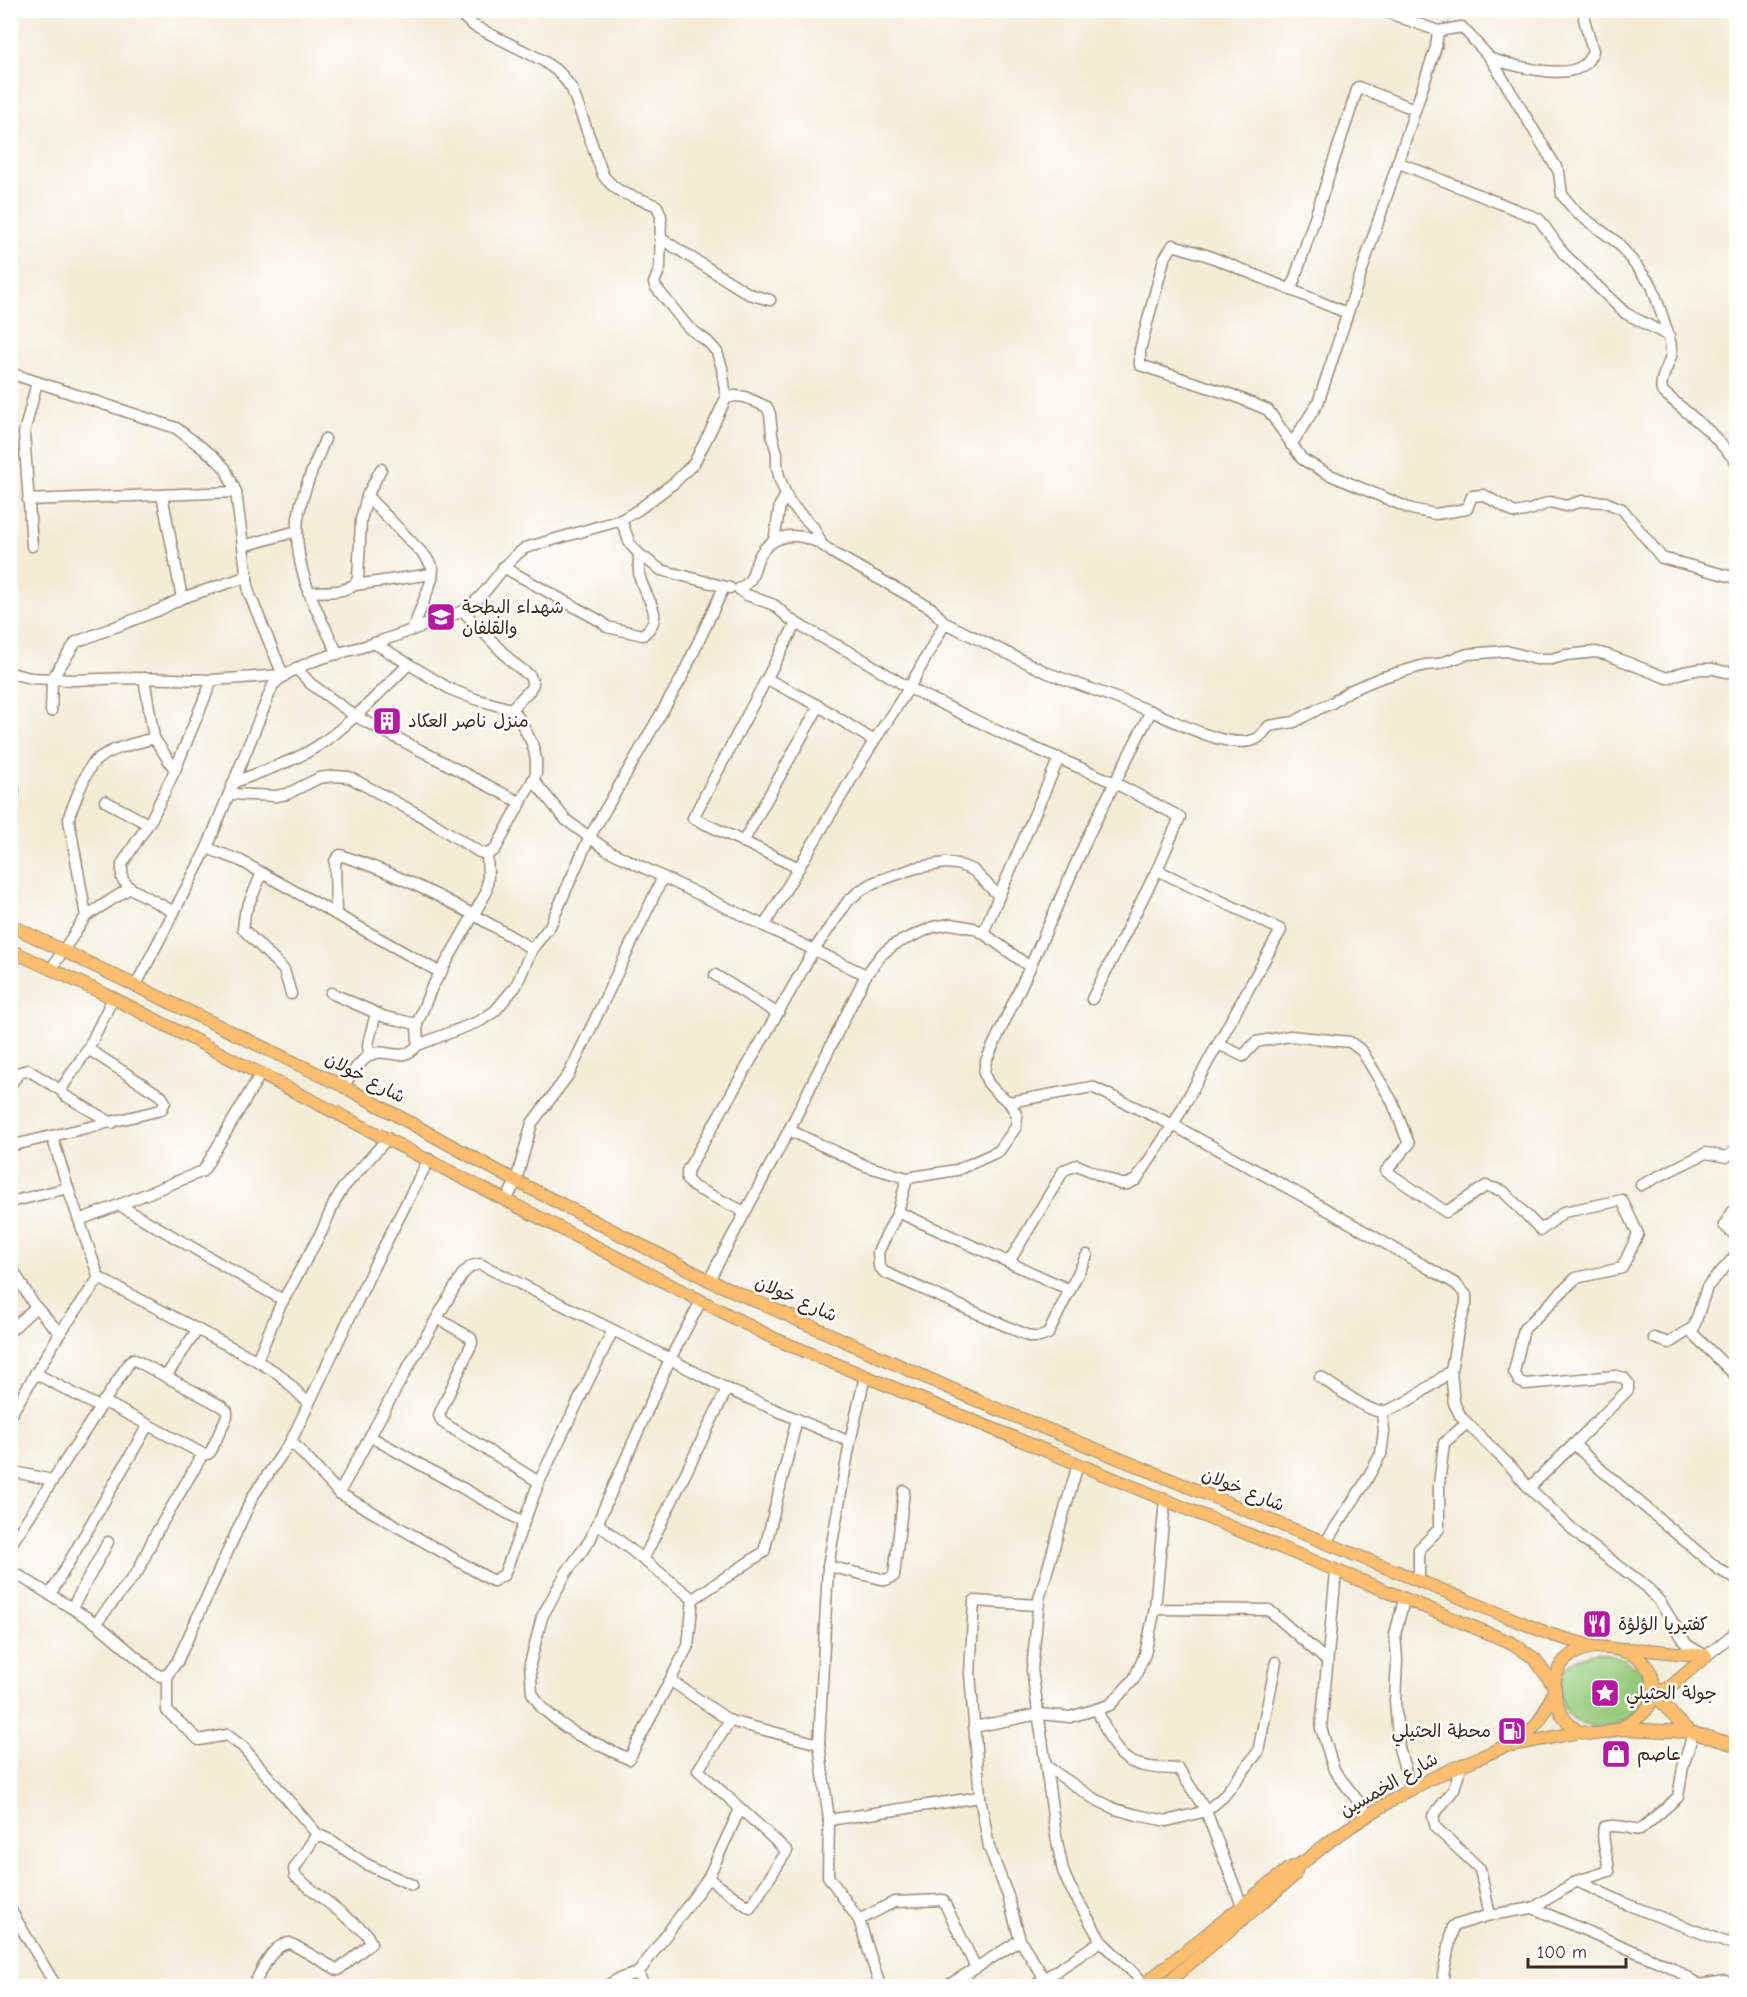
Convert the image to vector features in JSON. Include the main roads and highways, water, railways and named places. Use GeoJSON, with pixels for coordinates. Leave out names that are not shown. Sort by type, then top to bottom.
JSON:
{"type":"FeatureCollection","features":[{"type":"Feature","properties":{"kind":"main road","name":"شارع خولان"},"geometry":{"type":"LineString","coordinates":[[10,925],[343,1086],[516,1181],[709,1280],[985,1404],[1552,1635],[1594,1647]]}},
{"type":"Feature","properties":{"kind":"main road"},"geometry":{"type":"LineString","coordinates":[[10,950],[113,998],[261,1073],[775,1339],[1512,1643],[1535,1659],[1555,1688]]}},
{"type":"Feature","properties":{"kind":"main road"},"geometry":{"type":"LineString","coordinates":[[973,1420],[985,1404]]}},
{"type":"Feature","properties":{"kind":"main road"},"geometry":{"type":"LineString","coordinates":[[1655,1694],[1670,1687],[1706,1656],[1594,1647],[1580,1651],[1565,1660],[1556,1676],[1556,1701],[1560,1712],[1569,1724],[1580,1732],[1603,1733],[1620,1729],[1691,1732],[1737,1745]]}},
{"type":"Feature","properties":{"kind":"main road"},"geometry":{"type":"LineString","coordinates":[[1619,1649],[1638,1658],[1647,1666],[1654,1681],[1655,1694],[1642,1714],[1620,1729]]}},
{"type":"Feature","properties":{"kind":"main road","name":"شارع الخمسين"},"geometry":{"type":"LineString","coordinates":[[1143,1985],[1288,1869],[1298,1866],[1368,1814],[1461,1765],[1504,1746],[1534,1727],[1541,1719],[1555,1688]]}},
{"type":"Feature","properties":{"kind":"main road"},"geometry":{"type":"LineString","coordinates":[[1655,1694],[1677,1720],[1691,1732]]}},
{"type":"Feature","properties":{"kind":"main road","name":"شارع الخمسين"},"geometry":{"type":"LineString","coordinates":[[1504,1746],[1580,1732]]}},
{"type":"Feature","properties":{"kind":"main road","name":"شارع الخمسين"},"geometry":{"type":"LineString","coordinates":[[1163,1986],[1293,1876],[1298,1866]]}},
{"type":"Feature","properties":{"kind":"place","name":"شهداء البطحة والقلفان"},"geometry":{"type":"Point","coordinates":[441,617]}},
{"type":"Feature","properties":{"kind":"place","name":"منزل ناصر العكاد"},"geometry":{"type":"Point","coordinates":[387,721]}},
{"type":"Feature","properties":{"kind":"place","name":"كفتيريا الؤلؤة"},"geometry":{"type":"Point","coordinates":[1597,1624]}},
{"type":"Feature","properties":{"kind":"place","name":"جولة الحثيلي"},"geometry":{"type":"Point","coordinates":[1605,1693]}},
{"type":"Feature","properties":{"kind":"place","name":"محطة الحثيلي"},"geometry":{"type":"Point","coordinates":[1512,1731]}},
{"type":"Feature","properties":{"kind":"place","name":"عاصم"},"geometry":{"type":"Point","coordinates":[1616,1754]}}]}
